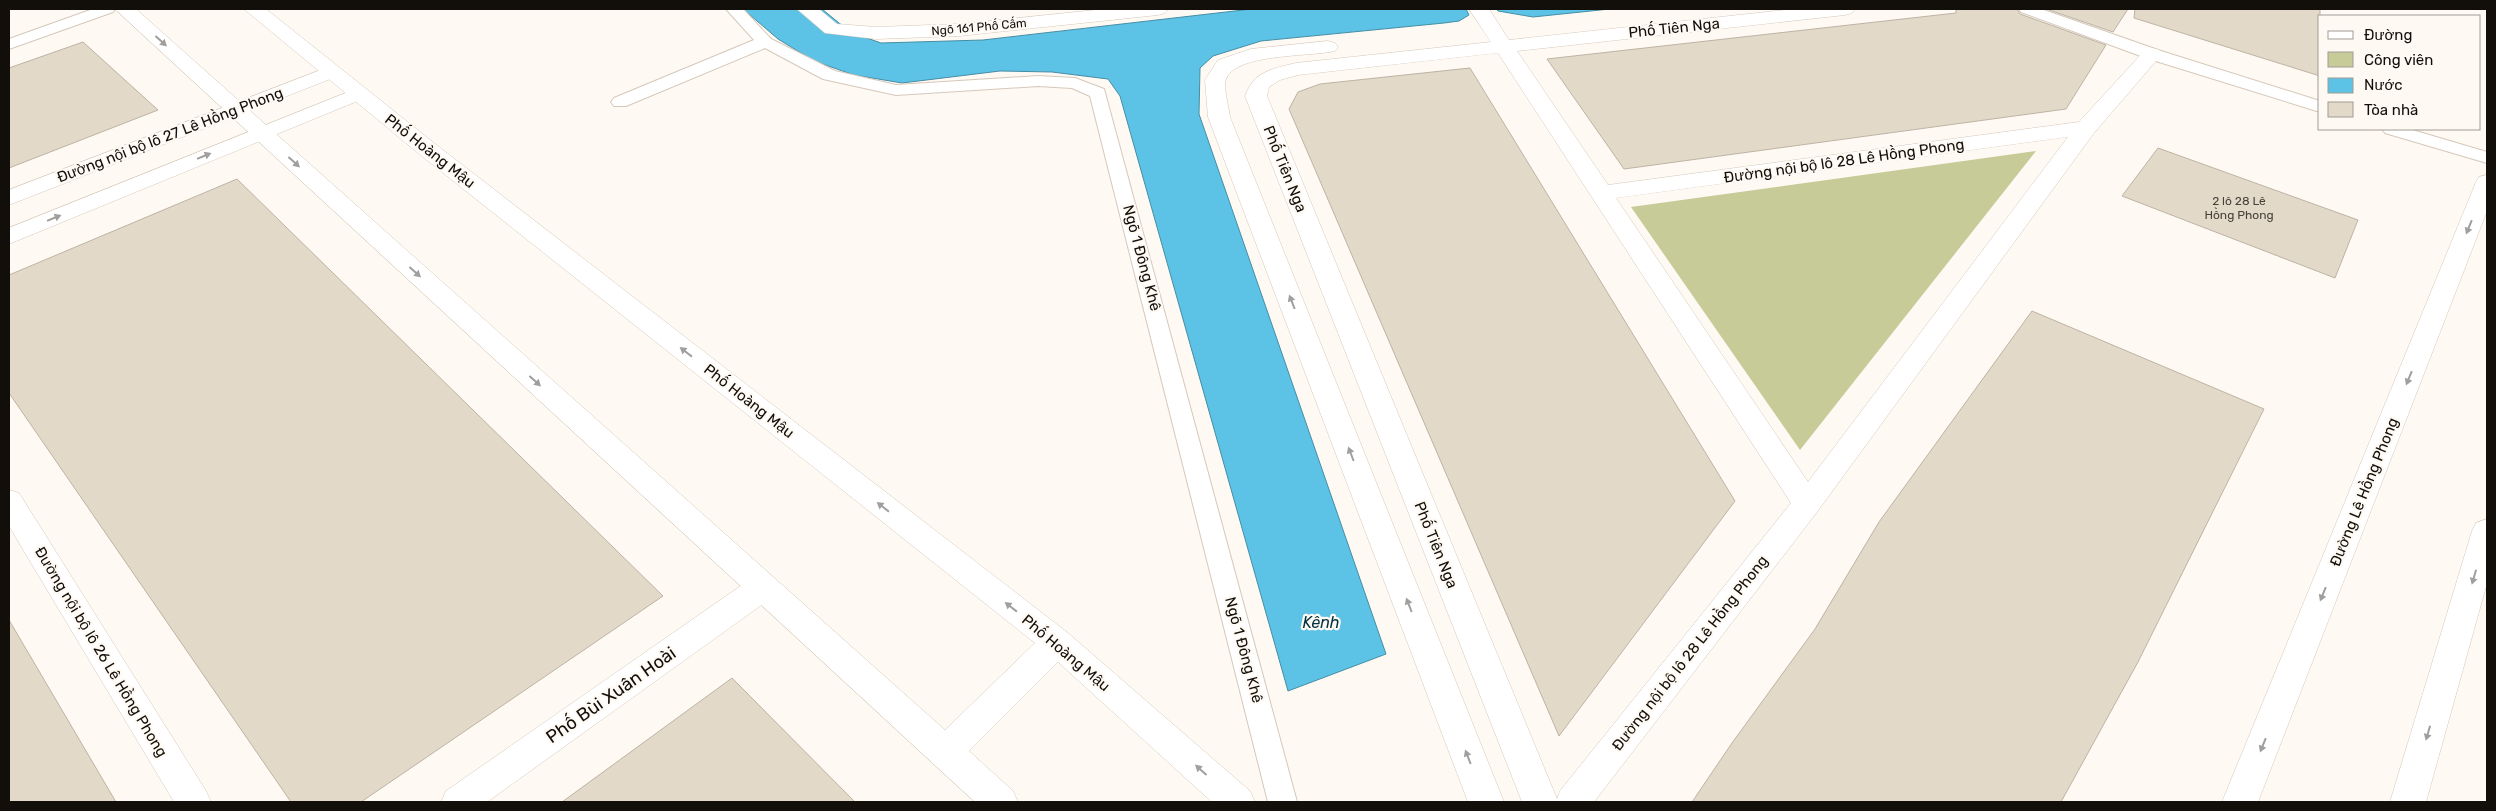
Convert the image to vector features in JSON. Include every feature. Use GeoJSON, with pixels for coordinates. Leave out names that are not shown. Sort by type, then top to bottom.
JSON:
{"type":"FeatureCollection","features":[{"type":"Feature","properties":{"kind":"street"},"geometry":{"type":"LineString","coordinates":[[125,9],[1000,802]]}},
{"type":"Feature","properties":{"kind":"street","name":"Phố Hoàng Mậu"},"geometry":{"type":"LineString","coordinates":[[254,9],[358,94],[1057,642],[1237,802]]}},
{"type":"Feature","properties":{"kind":"street","name":"Ngõ 161 Phố Cấm"},"geometry":{"type":"LineString","coordinates":[[807,9],[832,29],[876,33],[960,30],[1158,9]]}},
{"type":"Feature","properties":{"kind":"street"},"geometry":{"type":"LineString","coordinates":[[1479,9],[1806,504]]}},
{"type":"Feature","properties":{"kind":"street","name":"Phố Tiên Nga"},"geometry":{"type":"LineString","coordinates":[[1540,802],[1256,96],[1260,84],[1273,76],[1296,69],[1690,9]]}},
{"type":"Feature","properties":{"kind":"street","name":"Phố Tiên Nga"},"geometry":{"type":"LineString","coordinates":[[1486,802],[1219,117],[1215,80],[1225,64],[1251,55],[1499,38],[1845,9]]}},
{"type":"Feature","properties":{"kind":"street","name":"Đường nội bộ lô 28 Lê Hồng Phong"},"geometry":{"type":"LineString","coordinates":[[1573,802],[1806,504],[2086,128],[2152,54]]}},
{"type":"Feature","properties":{"kind":"street","name":"Đường nội bộ lô 27 Lê Hồng Phong"},"geometry":{"type":"LineString","coordinates":[[9,198],[331,72]]}},
{"type":"Feature","properties":{"kind":"street"},"geometry":{"type":"LineString","coordinates":[[9,237],[358,94]]}},
{"type":"Feature","properties":{"kind":"street","name":"Đường nội bộ lô 28 Lê Hồng Phong"},"geometry":{"type":"LineString","coordinates":[[1601,193],[2086,128]]}},
{"type":"Feature","properties":{"kind":"street","name":"Đường Lê Hồng Phong"},"geometry":{"type":"LineString","coordinates":[[2240,802],[2487,182]]}},
{"type":"Feature","properties":{"kind":"street","name":"Đường nội bộ lô 26 Lê Hồng Phong"},"geometry":{"type":"LineString","coordinates":[[9,501],[193,802]]}},
{"type":"Feature","properties":{"kind":"street"},"geometry":{"type":"LineString","coordinates":[[2408,802],[2487,530]]}},
{"type":"Feature","properties":{"kind":"street","name":"Phố Bùi Xuân Hoài"},"geometry":{"type":"LineString","coordinates":[[458,802],[763,588]]}},
{"type":"Feature","properties":{"kind":"street"},"geometry":{"type":"LineString","coordinates":[[945,752],[1057,642]]}},
{"type":"Feature","properties":{"kind":"lane"},"geometry":{"type":"LineString","coordinates":[[9,44],[107,9]]}},
{"type":"Feature","properties":{"kind":"lane","name":"Ngõ 1 Đông Khê"},"geometry":{"type":"LineString","coordinates":[[734,9],[765,42],[788,52],[829,75],[896,90],[1038,81],[1075,83],[1098,93],[1283,802]]}},
{"type":"Feature","properties":{"kind":"lane"},"geometry":{"type":"LineString","coordinates":[[2026,9],[2152,54],[2318,106]]}},
{"type":"Feature","properties":{"kind":"lane"},"geometry":{"type":"LineString","coordinates":[[620,102],[765,42]]}},
{"type":"Feature","properties":{"kind":"lane"},"geometry":{"type":"LineString","coordinates":[[2393,130],[2487,158]]}},
{"type":"Feature","properties":{"kind":"green space"},"geometry":{"type":"Polygon","coordinates":[[[2036,151],[1800,450],[1631,207],[2036,151]]]}},
{"type":"Feature","properties":{"kind":"water","name":"Kênh"},"geometry":{"type":"Polygon","coordinates":[[[743,9],[822,9],[850,32],[881,43],[983,40],[1252,9],[1466,9],[1469,15],[1459,21],[1261,41],[1213,56],[1200,68],[1199,114],[1386,654],[1288,691],[1120,96],[1108,79],[1052,72],[1000,71],[902,83],[854,75],[814,61],[778,39],[743,9]]]}},
{"type":"Feature","properties":{"kind":"water"},"geometry":{"type":"Polygon","coordinates":[[[1496,9],[1610,9],[1533,17],[1498,11],[1496,9]]]}},
{"type":"Feature","properties":{"kind":"building"},"geometry":{"type":"Polygon","coordinates":[[[1956,9],[2017,9],[2020,14],[2106,45],[2066,109],[1624,169],[1547,59],[1956,13],[1956,9]]]}},
{"type":"Feature","properties":{"kind":"building"},"geometry":{"type":"Polygon","coordinates":[[[2046,9],[2128,9],[2113,32],[2046,9]]]}},
{"type":"Feature","properties":{"kind":"building"},"geometry":{"type":"Polygon","coordinates":[[[2135,9],[2320,9],[2320,15],[2318,15],[2318,75],[2134,18],[2135,9]]]}},
{"type":"Feature","properties":{"kind":"building"},"geometry":{"type":"Polygon","coordinates":[[[83,42],[158,110],[9,168],[9,68],[83,42]]]}},
{"type":"Feature","properties":{"kind":"building"},"geometry":{"type":"Polygon","coordinates":[[[1470,68],[1735,501],[1559,736],[1289,109],[1298,92],[1320,84],[1470,68]]]}},
{"type":"Feature","properties":{"kind":"building"},"geometry":{"type":"Polygon","coordinates":[[[2158,148],[2358,220],[2335,278],[2122,196],[2158,148]]]}},
{"type":"Feature","properties":{"kind":"building"},"geometry":{"type":"Polygon","coordinates":[[[237,179],[663,596],[361,802],[291,802],[9,393],[9,275],[237,179]]]}},
{"type":"Feature","properties":{"kind":"building"},"geometry":{"type":"Polygon","coordinates":[[[2032,311],[2264,409],[2138,662],[2061,802],[1692,802],[1732,743],[1815,629],[1879,522],[2032,311]]]}},
{"type":"Feature","properties":{"kind":"building"},"geometry":{"type":"Polygon","coordinates":[[[9,620],[116,802],[9,802],[9,620]]]}},
{"type":"Feature","properties":{"kind":"building"},"geometry":{"type":"Polygon","coordinates":[[[732,678],[855,802],[562,802],[732,678]]]}}]}
